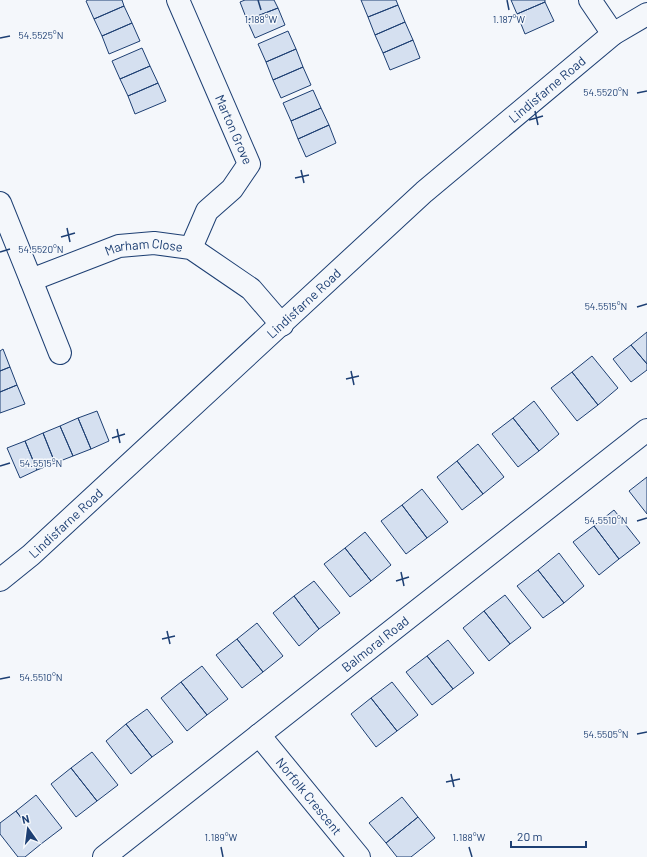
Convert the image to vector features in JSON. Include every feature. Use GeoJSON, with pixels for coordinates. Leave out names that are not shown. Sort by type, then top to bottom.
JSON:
{"type":"FeatureCollection","features":[{"type":"Feature","properties":{"kind":"street","name":"Marton Grove"},"geometry":{"type":"LineString","coordinates":[[178,0],[249,164],[232,189],[207,211],[191,248]]}},
{"type":"Feature","properties":{"kind":"street"},"geometry":{"type":"LineString","coordinates":[[590,0],[613,34]]}},
{"type":"Feature","properties":{"kind":"street","name":"Lindisfarne Road"},"geometry":{"type":"LineString","coordinates":[[0,580],[31,555],[282,325],[424,192],[613,34],[647,14]]}},
{"type":"Feature","properties":{"kind":"street"},"geometry":{"type":"LineString","coordinates":[[0,203],[60,353]]}},
{"type":"Feature","properties":{"kind":"street","name":"Marham Close"},"geometry":{"type":"LineString","coordinates":[[31,280],[119,246],[154,243],[191,248],[251,289],[282,325]]}},
{"type":"Feature","properties":{"kind":"street","name":"Balmoral Road"},"geometry":{"type":"LineString","coordinates":[[104,857],[647,430]]}},
{"type":"Feature","properties":{"kind":"street","name":"Norfolk Crescent"},"geometry":{"type":"LineString","coordinates":[[260,735],[359,857]]}},
{"type":"Feature","properties":{"kind":"building"},"geometry":{"type":"Polygon","coordinates":[[[122,0],[124,6],[94,19],[86,1],[122,0]]]}},
{"type":"Feature","properties":{"kind":"building"},"geometry":{"type":"Polygon","coordinates":[[[245,0],[274,0],[278,8],[247,20],[240,2],[245,0]]]}},
{"type":"Feature","properties":{"kind":"building"},"geometry":{"type":"Polygon","coordinates":[[[361,0],[396,0],[398,5],[368,17],[361,0]]]}},
{"type":"Feature","properties":{"kind":"building"},"geometry":{"type":"Polygon","coordinates":[[[511,0],[545,0],[545,2],[517,14],[511,0]]]}},
{"type":"Feature","properties":{"kind":"building"},"geometry":{"type":"Polygon","coordinates":[[[545,2],[554,21],[525,34],[517,14],[545,2]]]}},
{"type":"Feature","properties":{"kind":"building"},"geometry":{"type":"Polygon","coordinates":[[[398,5],[405,22],[375,35],[368,17],[398,5]]]}},
{"type":"Feature","properties":{"kind":"building"},"geometry":{"type":"Polygon","coordinates":[[[124,6],[132,23],[102,36],[94,19],[124,6]]]}},
{"type":"Feature","properties":{"kind":"building"},"geometry":{"type":"Polygon","coordinates":[[[278,8],[285,25],[255,38],[247,20],[278,8]]]}},
{"type":"Feature","properties":{"kind":"building"},"geometry":{"type":"Polygon","coordinates":[[[405,22],[413,40],[383,53],[375,35],[405,22]]]}},
{"type":"Feature","properties":{"kind":"building"},"geometry":{"type":"Polygon","coordinates":[[[132,23],[140,41],[109,54],[102,36],[132,23]]]}},
{"type":"Feature","properties":{"kind":"building"},"geometry":{"type":"Polygon","coordinates":[[[288,31],[296,49],[266,62],[258,44],[288,31]]]}},
{"type":"Feature","properties":{"kind":"building"},"geometry":{"type":"Polygon","coordinates":[[[413,40],[420,58],[390,70],[383,53],[413,40]]]}},
{"type":"Feature","properties":{"kind":"building"},"geometry":{"type":"Polygon","coordinates":[[[142,48],[150,66],[120,79],[112,61],[142,48]]]}},
{"type":"Feature","properties":{"kind":"building"},"geometry":{"type":"Polygon","coordinates":[[[296,49],[303,67],[273,80],[266,62],[296,49]]]}},
{"type":"Feature","properties":{"kind":"building"},"geometry":{"type":"Polygon","coordinates":[[[150,66],[158,83],[128,96],[120,79],[150,66]]]}},
{"type":"Feature","properties":{"kind":"building"},"geometry":{"type":"Polygon","coordinates":[[[303,67],[311,85],[281,98],[273,80],[303,67]]]}},
{"type":"Feature","properties":{"kind":"building"},"geometry":{"type":"Polygon","coordinates":[[[158,83],[166,101],[135,114],[128,96],[158,83]]]}},
{"type":"Feature","properties":{"kind":"building"},"geometry":{"type":"Polygon","coordinates":[[[313,90],[321,108],[291,121],[283,103],[313,90]]]}},
{"type":"Feature","properties":{"kind":"building"},"geometry":{"type":"Polygon","coordinates":[[[321,108],[329,125],[298,139],[291,121],[321,108]]]}},
{"type":"Feature","properties":{"kind":"building"},"geometry":{"type":"Polygon","coordinates":[[[329,125],[336,143],[306,157],[298,139],[329,125]]]}},
{"type":"Feature","properties":{"kind":"building"},"geometry":{"type":"Polygon","coordinates":[[[647,332],[647,364],[631,345],[647,332]]]}},
{"type":"Feature","properties":{"kind":"building"},"geometry":{"type":"Polygon","coordinates":[[[631,345],[647,364],[647,370],[631,382],[613,359],[631,345]]]}},
{"type":"Feature","properties":{"kind":"building"},"geometry":{"type":"Polygon","coordinates":[[[3,349],[10,367],[0,371],[0,351],[3,349]]]}},
{"type":"Feature","properties":{"kind":"building"},"geometry":{"type":"Polygon","coordinates":[[[592,356],[618,388],[598,405],[572,372],[592,356]]]}},
{"type":"Feature","properties":{"kind":"building"},"geometry":{"type":"Polygon","coordinates":[[[10,367],[17,385],[0,392],[0,371],[10,367]]]}},
{"type":"Feature","properties":{"kind":"building"},"geometry":{"type":"Polygon","coordinates":[[[572,372],[598,405],[577,421],[551,388],[572,372]]]}},
{"type":"Feature","properties":{"kind":"building"},"geometry":{"type":"Polygon","coordinates":[[[17,385],[25,404],[0,413],[0,392],[17,385]]]}},
{"type":"Feature","properties":{"kind":"building"},"geometry":{"type":"Polygon","coordinates":[[[534,401],[559,434],[539,451],[513,418],[534,401]]]}},
{"type":"Feature","properties":{"kind":"building"},"geometry":{"type":"Polygon","coordinates":[[[97,411],[109,441],[91,449],[78,418],[97,411]]]}},
{"type":"Feature","properties":{"kind":"building"},"geometry":{"type":"Polygon","coordinates":[[[78,418],[91,449],[73,456],[60,426],[78,418]]]}},
{"type":"Feature","properties":{"kind":"building"},"geometry":{"type":"Polygon","coordinates":[[[513,418],[539,451],[518,467],[492,434],[513,418]]]}},
{"type":"Feature","properties":{"kind":"building"},"geometry":{"type":"Polygon","coordinates":[[[60,426],[73,456],[55,463],[43,433],[60,426]]]}},
{"type":"Feature","properties":{"kind":"building"},"geometry":{"type":"Polygon","coordinates":[[[43,433],[55,463],[37,470],[25,441],[43,433]]]}},
{"type":"Feature","properties":{"kind":"building"},"geometry":{"type":"Polygon","coordinates":[[[25,441],[37,470],[20,478],[7,448],[25,441]]]}},
{"type":"Feature","properties":{"kind":"building"},"geometry":{"type":"Polygon","coordinates":[[[478,444],[504,477],[483,494],[457,461],[478,444]]]}},
{"type":"Feature","properties":{"kind":"building"},"geometry":{"type":"Polygon","coordinates":[[[457,461],[483,494],[462,510],[437,477],[457,461]]]}},
{"type":"Feature","properties":{"kind":"building"},"geometry":{"type":"Polygon","coordinates":[[[647,477],[647,514],[629,491],[647,477]]]}},
{"type":"Feature","properties":{"kind":"building"},"geometry":{"type":"Polygon","coordinates":[[[422,489],[448,522],[427,538],[402,505],[422,489]]]}},
{"type":"Feature","properties":{"kind":"building"},"geometry":{"type":"Polygon","coordinates":[[[402,505],[427,538],[406,554],[381,521],[402,505]]]}},
{"type":"Feature","properties":{"kind":"building"},"geometry":{"type":"Polygon","coordinates":[[[614,510],[640,543],[619,559],[594,526],[614,510]]]}},
{"type":"Feature","properties":{"kind":"building"},"geometry":{"type":"Polygon","coordinates":[[[594,526],[619,559],[599,575],[573,542],[594,526]]]}},
{"type":"Feature","properties":{"kind":"building"},"geometry":{"type":"Polygon","coordinates":[[[365,532],[391,565],[371,581],[345,548],[365,532]]]}},
{"type":"Feature","properties":{"kind":"building"},"geometry":{"type":"Polygon","coordinates":[[[345,548],[371,581],[350,597],[324,564],[345,548]]]}},
{"type":"Feature","properties":{"kind":"building"},"geometry":{"type":"Polygon","coordinates":[[[559,553],[584,586],[564,603],[538,570],[559,553]]]}},
{"type":"Feature","properties":{"kind":"building"},"geometry":{"type":"Polygon","coordinates":[[[538,570],[564,603],[543,618],[517,586],[538,570]]]}},
{"type":"Feature","properties":{"kind":"building"},"geometry":{"type":"Polygon","coordinates":[[[314,581],[340,613],[319,629],[294,596],[314,581]]]}},
{"type":"Feature","properties":{"kind":"building"},"geometry":{"type":"Polygon","coordinates":[[[505,595],[531,628],[510,644],[484,611],[505,595]]]}},
{"type":"Feature","properties":{"kind":"building"},"geometry":{"type":"Polygon","coordinates":[[[294,596],[319,629],[299,646],[273,613],[294,596]]]}},
{"type":"Feature","properties":{"kind":"building"},"geometry":{"type":"Polygon","coordinates":[[[484,611],[510,644],[489,661],[463,628],[484,611]]]}},
{"type":"Feature","properties":{"kind":"building"},"geometry":{"type":"Polygon","coordinates":[[[257,623],[283,656],[263,672],[237,639],[257,623]]]}},
{"type":"Feature","properties":{"kind":"building"},"geometry":{"type":"Polygon","coordinates":[[[237,639],[263,672],[242,688],[216,655],[237,639]]]}},
{"type":"Feature","properties":{"kind":"building"},"geometry":{"type":"Polygon","coordinates":[[[448,640],[474,673],[453,689],[427,656],[448,640]]]}},
{"type":"Feature","properties":{"kind":"building"},"geometry":{"type":"Polygon","coordinates":[[[427,656],[453,689],[432,705],[406,672],[427,656]]]}},
{"type":"Feature","properties":{"kind":"building"},"geometry":{"type":"Polygon","coordinates":[[[202,666],[228,699],[207,715],[181,682],[202,666]]]}},
{"type":"Feature","properties":{"kind":"building"},"geometry":{"type":"Polygon","coordinates":[[[181,682],[207,715],[187,731],[161,698],[181,682]]]}},
{"type":"Feature","properties":{"kind":"building"},"geometry":{"type":"Polygon","coordinates":[[[392,682],[418,715],[397,731],[371,698],[392,682]]]}},
{"type":"Feature","properties":{"kind":"building"},"geometry":{"type":"Polygon","coordinates":[[[371,698],[397,731],[376,747],[351,714],[371,698]]]}},
{"type":"Feature","properties":{"kind":"building"},"geometry":{"type":"Polygon","coordinates":[[[147,709],[173,742],[152,757],[126,724],[147,709]]]}},
{"type":"Feature","properties":{"kind":"building"},"geometry":{"type":"Polygon","coordinates":[[[126,724],[152,757],[131,774],[106,741],[126,724]]]}},
{"type":"Feature","properties":{"kind":"building"},"geometry":{"type":"Polygon","coordinates":[[[92,752],[118,785],[97,801],[71,768],[92,752]]]}},
{"type":"Feature","properties":{"kind":"building"},"geometry":{"type":"Polygon","coordinates":[[[71,768],[97,801],[76,817],[51,784],[71,768]]]}},
{"type":"Feature","properties":{"kind":"building"},"geometry":{"type":"Polygon","coordinates":[[[36,795],[62,828],[41,844],[16,811],[36,795]]]}},
{"type":"Feature","properties":{"kind":"building"},"geometry":{"type":"Polygon","coordinates":[[[402,797],[418,817],[386,843],[369,823],[402,797]]]}},
{"type":"Feature","properties":{"kind":"building"},"geometry":{"type":"Polygon","coordinates":[[[16,811],[41,844],[25,857],[18,857],[0,834],[0,823],[16,811]]]}},
{"type":"Feature","properties":{"kind":"building"},"geometry":{"type":"Polygon","coordinates":[[[418,817],[435,838],[411,857],[397,857],[386,843],[418,817]]]}}]}
